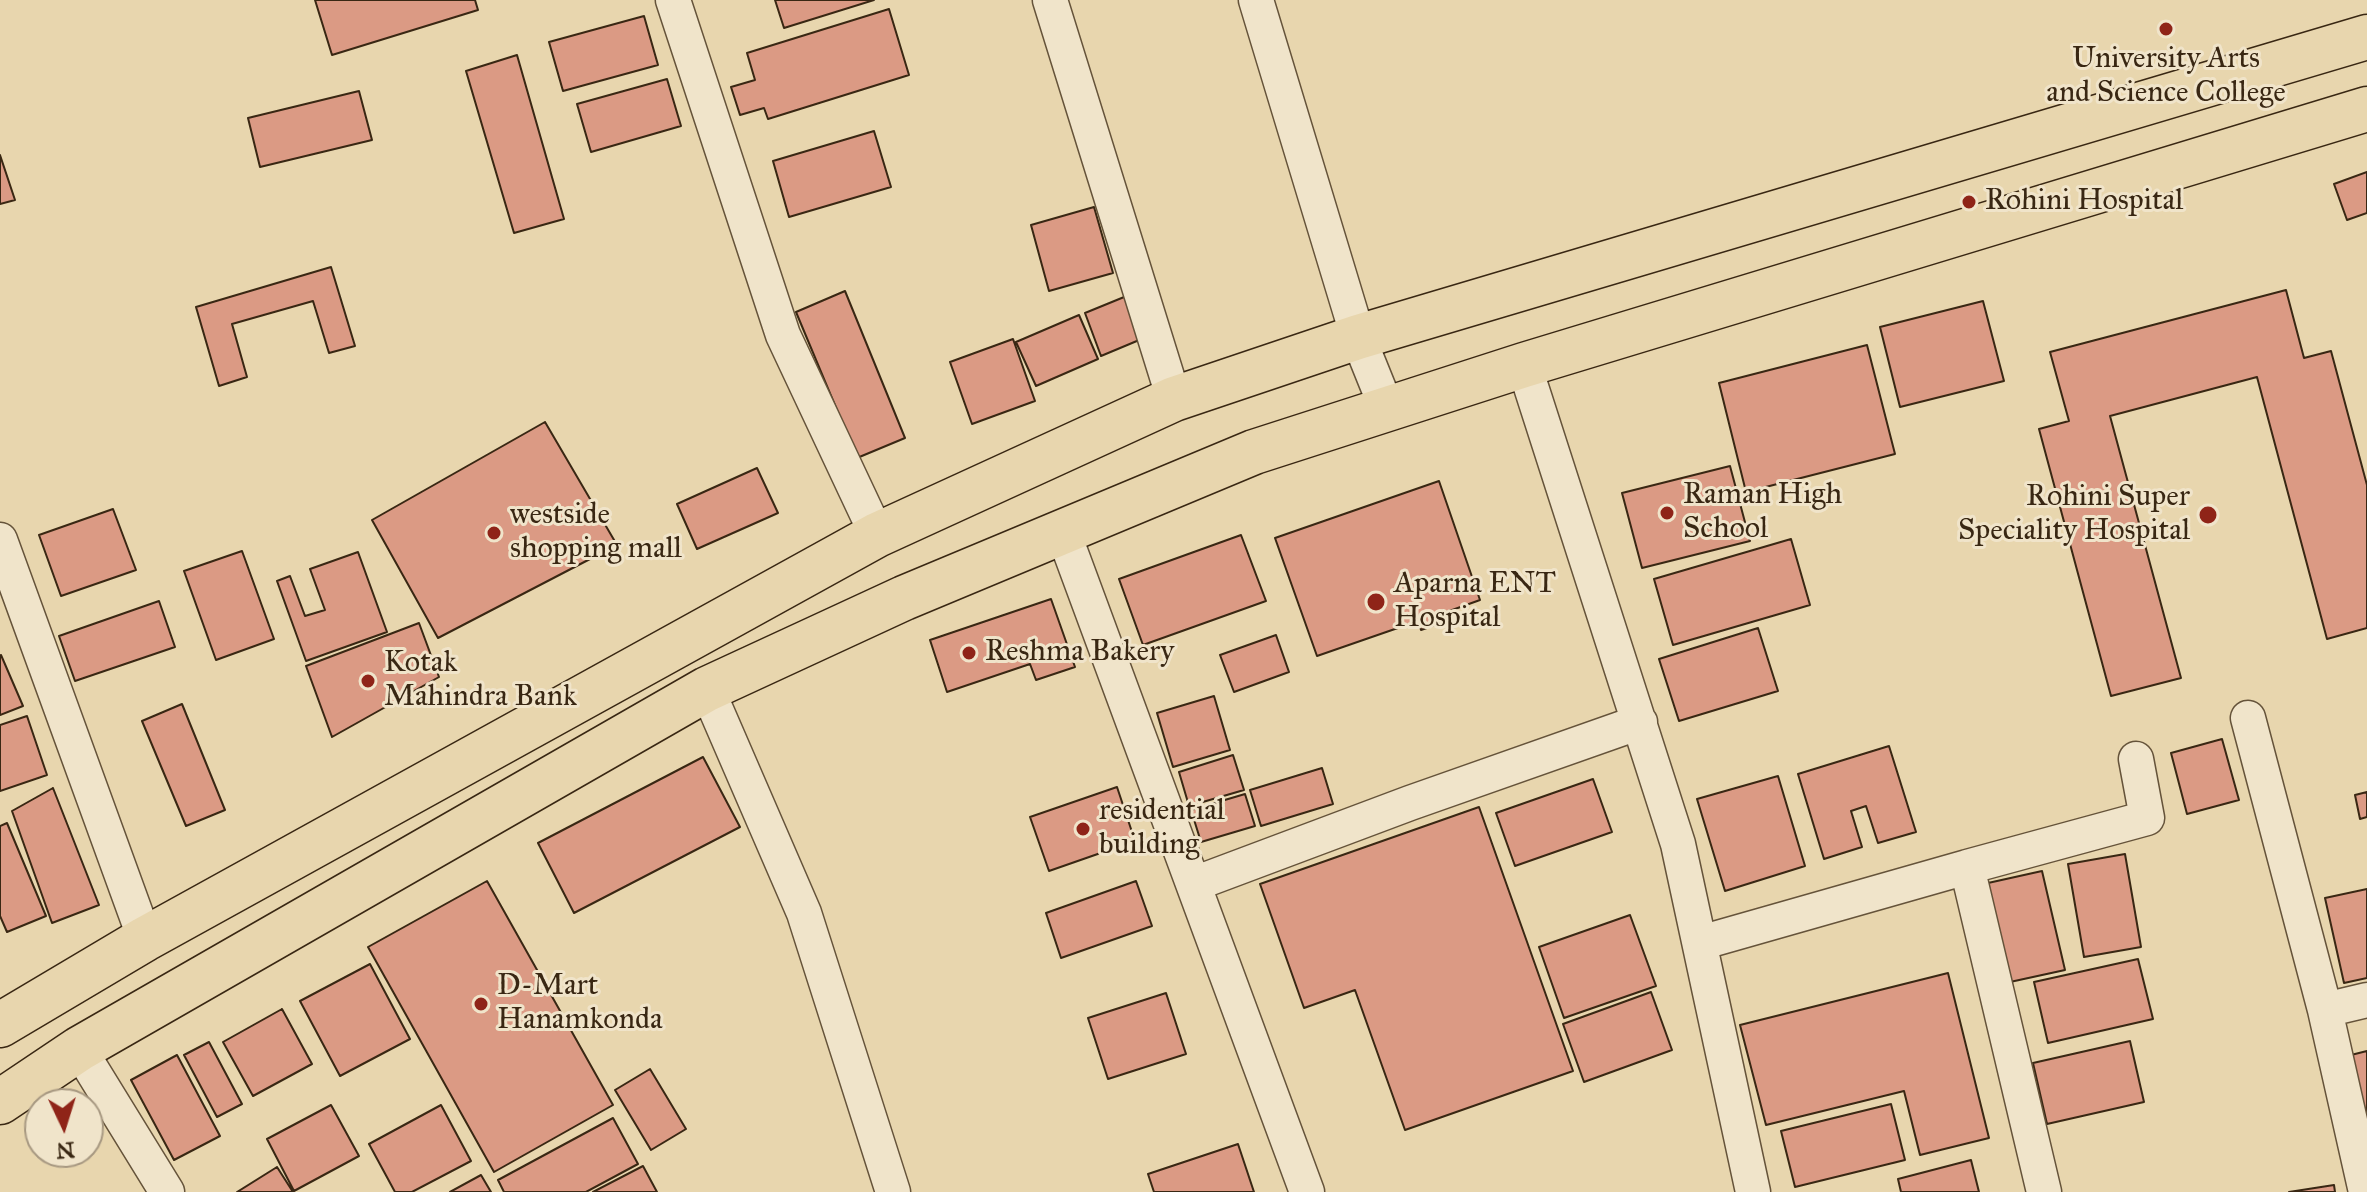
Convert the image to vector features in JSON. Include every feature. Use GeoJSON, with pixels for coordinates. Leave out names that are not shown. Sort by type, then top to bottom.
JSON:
{"type":"FeatureCollection","features":[{"type":"Feature","properties":{"kind":"main road"},"geometry":{"type":"LineString","coordinates":[[0,1025],[145,939],[877,535],[1174,399],[1358,337],[2367,37]]}},
{"type":"Feature","properties":{"kind":"main road"},"geometry":{"type":"LineString","coordinates":[[0,1102],[79,1049],[707,689],[904,598],[1254,452],[1524,365],[2367,109]]}},
{"type":"Feature","properties":{"kind":"street"},"geometry":{"type":"LineString","coordinates":[[673,0],[783,335],[877,535]]}},
{"type":"Feature","properties":{"kind":"street"},"geometry":{"type":"LineString","coordinates":[[1050,0],[1174,399]]}},
{"type":"Feature","properties":{"kind":"street"},"geometry":{"type":"LineString","coordinates":[[1256,0],[1358,337],[1387,409]]}},
{"type":"Feature","properties":{"kind":"street"},"geometry":{"type":"LineString","coordinates":[[1524,365],[1678,844],[1749,1190]]}},
{"type":"Feature","properties":{"kind":"street"},"geometry":{"type":"LineString","coordinates":[[1063,532],[1307,1192]]}},
{"type":"Feature","properties":{"kind":"street"},"geometry":{"type":"LineString","coordinates":[[0,540],[145,939]]}},
{"type":"Feature","properties":{"kind":"street"},"geometry":{"type":"LineString","coordinates":[[707,689],[804,913],[883,1189]]}},
{"type":"Feature","properties":{"kind":"street"},"geometry":{"type":"LineString","coordinates":[[2248,718],[2325,1010],[2366,1192]]}},
{"type":"Feature","properties":{"kind":"street"},"geometry":{"type":"LineString","coordinates":[[1194,884],[1640,722]]}},
{"type":"Feature","properties":{"kind":"street"},"geometry":{"type":"LineString","coordinates":[[1700,943],[2147,818],[2136,759]]}},
{"type":"Feature","properties":{"kind":"street"},"geometry":{"type":"LineString","coordinates":[[1967,867],[2044,1192]]}},
{"type":"Feature","properties":{"kind":"street"},"geometry":{"type":"LineString","coordinates":[[2325,1010],[2367,1000]]}},
{"type":"Feature","properties":{"kind":"street"},"geometry":{"type":"LineString","coordinates":[[79,1049],[167,1192]]}},
{"type":"Feature","properties":{"kind":"building"},"geometry":{"type":"Polygon","coordinates":[[[315,0],[475,0],[478,10],[332,55],[315,0]]]}},
{"type":"Feature","properties":{"kind":"building"},"geometry":{"type":"Polygon","coordinates":[[[775,0],[874,0],[784,28],[775,0]]]}},
{"type":"Feature","properties":{"kind":"building"},"geometry":{"type":"Polygon","coordinates":[[[889,9],[909,75],[768,119],[764,108],[740,115],[731,87],[755,80],[747,53],[889,9]]]}},
{"type":"Feature","properties":{"kind":"building"},"geometry":{"type":"Polygon","coordinates":[[[644,16],[658,65],[563,91],[549,42],[644,16]]]}},
{"type":"Feature","properties":{"kind":"building"},"geometry":{"type":"Polygon","coordinates":[[[517,55],[564,219],[514,233],[466,71],[517,55]]]}},
{"type":"Feature","properties":{"kind":"building"},"geometry":{"type":"Polygon","coordinates":[[[667,79],[681,126],[591,152],[577,104],[667,79]]]}},
{"type":"Feature","properties":{"kind":"building"},"geometry":{"type":"Polygon","coordinates":[[[359,91],[372,140],[260,167],[248,118],[359,91]]]}},
{"type":"Feature","properties":{"kind":"building"},"geometry":{"type":"Polygon","coordinates":[[[874,131],[891,187],[789,217],[773,161],[874,131]]]}},
{"type":"Feature","properties":{"kind":"building"},"geometry":{"type":"Polygon","coordinates":[[[0,155],[15,200],[0,204],[0,155]]]}},
{"type":"Feature","properties":{"kind":"building"},"geometry":{"type":"Polygon","coordinates":[[[2367,172],[2367,213],[2347,220],[2334,184],[2367,172]]]}},
{"type":"Feature","properties":{"kind":"building"},"geometry":{"type":"Polygon","coordinates":[[[1094,207],[1113,273],[1049,291],[1031,225],[1094,207]]]}},
{"type":"Feature","properties":{"kind":"building"},"geometry":{"type":"Polygon","coordinates":[[[331,267],[355,346],[329,353],[313,301],[232,324],[247,377],[219,386],[196,307],[331,267]]]}},
{"type":"Feature","properties":{"kind":"building"},"geometry":{"type":"Polygon","coordinates":[[[2286,290],[2304,358],[2331,351],[2367,485],[2367,628],[2327,639],[2257,377],[2110,416],[2181,678],[2111,696],[2039,429],[2069,421],[2050,352],[2286,290]]]}},
{"type":"Feature","properties":{"kind":"building"},"geometry":{"type":"Polygon","coordinates":[[[845,291],[905,438],[857,458],[796,312],[845,291]]]}},
{"type":"Feature","properties":{"kind":"building"},"geometry":{"type":"Polygon","coordinates":[[[1129,295],[1144,338],[1101,356],[1085,313],[1129,295]]]}},
{"type":"Feature","properties":{"kind":"building"},"geometry":{"type":"Polygon","coordinates":[[[1983,301],[2004,381],[1900,407],[1880,327],[1983,301]]]}},
{"type":"Feature","properties":{"kind":"building"},"geometry":{"type":"Polygon","coordinates":[[[1079,315],[1098,359],[1036,386],[1016,342],[1079,315]]]}},
{"type":"Feature","properties":{"kind":"building"},"geometry":{"type":"Polygon","coordinates":[[[1013,339],[1035,401],[972,424],[950,362],[1013,339]]]}},
{"type":"Feature","properties":{"kind":"building"},"geometry":{"type":"Polygon","coordinates":[[[1867,345],[1895,454],[1746,492],[1719,383],[1867,345]]]}},
{"type":"Feature","properties":{"kind":"building","name":"westside shopping mall"},"geometry":{"type":"Polygon","coordinates":[[[545,422],[617,545],[438,638],[372,520],[545,422]]]}},
{"type":"Feature","properties":{"kind":"building"},"geometry":{"type":"Polygon","coordinates":[[[1730,466],[1750,541],[1642,568],[1622,493],[1730,466]]]}},
{"type":"Feature","properties":{"kind":"building"},"geometry":{"type":"Polygon","coordinates":[[[757,468],[778,513],[697,549],[677,504],[757,468]]]}},
{"type":"Feature","properties":{"kind":"building"},"geometry":{"type":"Polygon","coordinates":[[[1439,481],[1480,600],[1441,614],[1444,622],[1421,630],[1418,621],[1317,656],[1275,538],[1439,481]]]}},
{"type":"Feature","properties":{"kind":"building"},"geometry":{"type":"Polygon","coordinates":[[[113,509],[136,570],[61,596],[39,535],[113,509]]]}},
{"type":"Feature","properties":{"kind":"building"},"geometry":{"type":"Polygon","coordinates":[[[1241,535],[1266,601],[1143,645],[1119,579],[1241,535]]]}},
{"type":"Feature","properties":{"kind":"building"},"geometry":{"type":"Polygon","coordinates":[[[1791,539],[1810,605],[1673,645],[1654,579],[1791,539]]]}},
{"type":"Feature","properties":{"kind":"building"},"geometry":{"type":"Polygon","coordinates":[[[242,551],[274,639],[216,660],[184,571],[242,551]]]}},
{"type":"Feature","properties":{"kind":"building"},"geometry":{"type":"Polygon","coordinates":[[[358,552],[387,632],[306,661],[277,581],[290,576],[305,616],[325,610],[310,569],[358,552]]]}},
{"type":"Feature","properties":{"kind":"building"},"geometry":{"type":"Polygon","coordinates":[[[1051,599],[1075,667],[1036,680],[1030,664],[947,692],[930,640],[1051,599]]]}},
{"type":"Feature","properties":{"kind":"building"},"geometry":{"type":"Polygon","coordinates":[[[159,601],[175,647],[75,681],[59,636],[159,601]]]}},
{"type":"Feature","properties":{"kind":"building"},"geometry":{"type":"Polygon","coordinates":[[[419,623],[439,677],[332,737],[306,666],[419,623]]]}},
{"type":"Feature","properties":{"kind":"building"},"geometry":{"type":"Polygon","coordinates":[[[1758,628],[1778,691],[1679,721],[1659,659],[1758,628]]]}},
{"type":"Feature","properties":{"kind":"building"},"geometry":{"type":"Polygon","coordinates":[[[1276,635],[1289,672],[1234,692],[1220,655],[1276,635]]]}},
{"type":"Feature","properties":{"kind":"building"},"geometry":{"type":"Polygon","coordinates":[[[0,656],[23,706],[0,715],[0,656]]]}},
{"type":"Feature","properties":{"kind":"building"},"geometry":{"type":"Polygon","coordinates":[[[1214,696],[1230,750],[1173,767],[1157,713],[1214,696]]]}},
{"type":"Feature","properties":{"kind":"building"},"geometry":{"type":"Polygon","coordinates":[[[182,704],[225,810],[186,826],[142,721],[182,704]]]}},
{"type":"Feature","properties":{"kind":"building"},"geometry":{"type":"Polygon","coordinates":[[[27,716],[47,775],[0,791],[0,725],[27,716]]]}},
{"type":"Feature","properties":{"kind":"building"},"geometry":{"type":"Polygon","coordinates":[[[2222,739],[2239,800],[2187,814],[2171,753],[2222,739]]]}},
{"type":"Feature","properties":{"kind":"building"},"geometry":{"type":"Polygon","coordinates":[[[1889,746],[1916,832],[1878,843],[1866,806],[1851,811],[1862,847],[1824,859],[1798,774],[1889,746]]]}},
{"type":"Feature","properties":{"kind":"building"},"geometry":{"type":"Polygon","coordinates":[[[1233,755],[1244,790],[1189,806],[1179,772],[1233,755]]]}},
{"type":"Feature","properties":{"kind":"building"},"geometry":{"type":"Polygon","coordinates":[[[703,757],[740,827],[574,913],[538,843],[703,757]]]}},
{"type":"Feature","properties":{"kind":"building"},"geometry":{"type":"Polygon","coordinates":[[[1322,768],[1333,804],[1261,826],[1250,790],[1322,768]]]}},
{"type":"Feature","properties":{"kind":"building"},"geometry":{"type":"Polygon","coordinates":[[[1778,776],[1805,866],[1725,891],[1697,799],[1778,776]]]}},
{"type":"Feature","properties":{"kind":"building"},"geometry":{"type":"Polygon","coordinates":[[[1593,779],[1612,832],[1515,866],[1496,813],[1593,779]]]}},
{"type":"Feature","properties":{"kind":"building","name":"residential building"},"geometry":{"type":"Polygon","coordinates":[[[1117,787],[1135,841],[1049,871],[1030,817],[1117,787]]]}},
{"type":"Feature","properties":{"kind":"building"},"geometry":{"type":"Polygon","coordinates":[[[53,788],[99,905],[52,923],[12,811],[53,788]]]}},
{"type":"Feature","properties":{"kind":"building"},"geometry":{"type":"Polygon","coordinates":[[[2367,792],[2367,817],[2360,819],[2355,795],[2367,792]]]}},
{"type":"Feature","properties":{"kind":"building"},"geometry":{"type":"Polygon","coordinates":[[[1245,794],[1255,826],[1201,842],[1191,810],[1245,794]]]}},
{"type":"Feature","properties":{"kind":"building"},"geometry":{"type":"Polygon","coordinates":[[[1479,807],[1573,1071],[1405,1130],[1355,990],[1304,1008],[1260,884],[1479,807]]]}},
{"type":"Feature","properties":{"kind":"building"},"geometry":{"type":"Polygon","coordinates":[[[7,823],[46,916],[7,932],[0,916],[0,826],[7,823]]]}},
{"type":"Feature","properties":{"kind":"building"},"geometry":{"type":"Polygon","coordinates":[[[2125,854],[2141,947],[2084,957],[2068,864],[2125,854]]]}},
{"type":"Feature","properties":{"kind":"building"},"geometry":{"type":"Polygon","coordinates":[[[2042,871],[2065,970],[2010,982],[1988,883],[2042,871]]]}},
{"type":"Feature","properties":{"kind":"building"},"geometry":{"type":"Polygon","coordinates":[[[487,881],[613,1105],[494,1172],[368,947],[487,881]]]}},
{"type":"Feature","properties":{"kind":"building"},"geometry":{"type":"Polygon","coordinates":[[[1136,881],[1152,926],[1061,958],[1046,913],[1136,881]]]}},
{"type":"Feature","properties":{"kind":"building"},"geometry":{"type":"Polygon","coordinates":[[[2367,889],[2367,978],[2344,983],[2325,898],[2367,889]]]}},
{"type":"Feature","properties":{"kind":"building"},"geometry":{"type":"Polygon","coordinates":[[[1630,915],[1656,986],[1564,1018],[1539,947],[1630,915]]]}},
{"type":"Feature","properties":{"kind":"building"},"geometry":{"type":"Polygon","coordinates":[[[2138,959],[2153,1019],[2048,1043],[2034,982],[2138,959]]]}},
{"type":"Feature","properties":{"kind":"building"},"geometry":{"type":"Polygon","coordinates":[[[370,964],[410,1039],[340,1076],[300,1001],[370,964]]]}},
{"type":"Feature","properties":{"kind":"building"},"geometry":{"type":"Polygon","coordinates":[[[1948,973],[1989,1138],[1920,1155],[1904,1091],[1766,1125],[1740,1025],[1948,973]]]}},
{"type":"Feature","properties":{"kind":"building"},"geometry":{"type":"Polygon","coordinates":[[[1651,992],[1672,1050],[1584,1082],[1563,1024],[1651,992]]]}},
{"type":"Feature","properties":{"kind":"building"},"geometry":{"type":"Polygon","coordinates":[[[1166,993],[1186,1054],[1108,1079],[1088,1018],[1166,993]]]}},
{"type":"Feature","properties":{"kind":"building"},"geometry":{"type":"Polygon","coordinates":[[[282,1009],[312,1064],[253,1096],[223,1042],[282,1009]]]}},
{"type":"Feature","properties":{"kind":"building"},"geometry":{"type":"Polygon","coordinates":[[[2130,1041],[2144,1102],[2047,1124],[2033,1063],[2130,1041]]]}},
{"type":"Feature","properties":{"kind":"building"},"geometry":{"type":"Polygon","coordinates":[[[209,1042],[242,1104],[217,1117],[184,1055],[209,1042]]]}},
{"type":"Feature","properties":{"kind":"building"},"geometry":{"type":"Polygon","coordinates":[[[2367,1051],[2367,1118],[2351,1055],[2367,1051]]]}},
{"type":"Feature","properties":{"kind":"building"},"geometry":{"type":"Polygon","coordinates":[[[177,1055],[220,1136],[174,1160],[131,1080],[177,1055]]]}},
{"type":"Feature","properties":{"kind":"building"},"geometry":{"type":"Polygon","coordinates":[[[650,1069],[686,1129],[651,1150],[615,1090],[650,1069]]]}},
{"type":"Feature","properties":{"kind":"building"},"geometry":{"type":"Polygon","coordinates":[[[1891,1104],[1905,1160],[1795,1187],[1781,1131],[1891,1104]]]}},
{"type":"Feature","properties":{"kind":"building"},"geometry":{"type":"Polygon","coordinates":[[[331,1105],[359,1156],[294,1191],[267,1139],[331,1105]]]}},
{"type":"Feature","properties":{"kind":"building"},"geometry":{"type":"Polygon","coordinates":[[[441,1105],[471,1161],[412,1192],[395,1192],[369,1144],[441,1105]]]}},
{"type":"Feature","properties":{"kind":"building"},"geometry":{"type":"Polygon","coordinates":[[[613,1118],[638,1164],[586,1192],[504,1192],[498,1180],[613,1118]]]}},
{"type":"Feature","properties":{"kind":"building"},"geometry":{"type":"Polygon","coordinates":[[[1238,1144],[1254,1192],[1154,1192],[1148,1174],[1238,1144]]]}},
{"type":"Feature","properties":{"kind":"building"},"geometry":{"type":"Polygon","coordinates":[[[1971,1160],[1979,1192],[1901,1192],[1898,1179],[1971,1160]]]}},
{"type":"Feature","properties":{"kind":"building"},"geometry":{"type":"Polygon","coordinates":[[[643,1166],[657,1192],[593,1192],[643,1166]]]}},
{"type":"Feature","properties":{"kind":"building"},"geometry":{"type":"Polygon","coordinates":[[[277,1167],[293,1192],[237,1192],[277,1167]]]}},
{"type":"Feature","properties":{"kind":"building"},"geometry":{"type":"Polygon","coordinates":[[[481,1175],[491,1192],[450,1192],[481,1175]]]}},
{"type":"Feature","properties":{"kind":"building"},"geometry":{"type":"Polygon","coordinates":[[[2334,1185],[2335,1192],[2289,1192],[2334,1185]]]}},
{"type":"Feature","properties":{"kind":"place","name":"University Arts and Science College"},"geometry":{"type":"Point","coordinates":[2166,29]}},
{"type":"Feature","properties":{"kind":"place","name":"Rohini Hospital"},"geometry":{"type":"Point","coordinates":[1969,202]}},
{"type":"Feature","properties":{"kind":"place","name":"Raman High School"},"geometry":{"type":"Point","coordinates":[1667,513]}},
{"type":"Feature","properties":{"kind":"place","name":"Rohini Super Speciality Hospital"},"geometry":{"type":"Point","coordinates":[2208,515]}},
{"type":"Feature","properties":{"kind":"place","name":"westside shopping mall"},"geometry":{"type":"Point","coordinates":[494,533]}},
{"type":"Feature","properties":{"kind":"place","name":"Aparna ENT Hospital"},"geometry":{"type":"Point","coordinates":[1376,602]}},
{"type":"Feature","properties":{"kind":"place","name":"Reshma Bakery"},"geometry":{"type":"Point","coordinates":[969,653]}},
{"type":"Feature","properties":{"kind":"place","name":"Kotak Mahindra Bank"},"geometry":{"type":"Point","coordinates":[368,681]}},
{"type":"Feature","properties":{"kind":"place","name":"residential building"},"geometry":{"type":"Point","coordinates":[1083,829]}},
{"type":"Feature","properties":{"kind":"place","name":"D-Mart Hanamkonda"},"geometry":{"type":"Point","coordinates":[481,1004]}}]}
